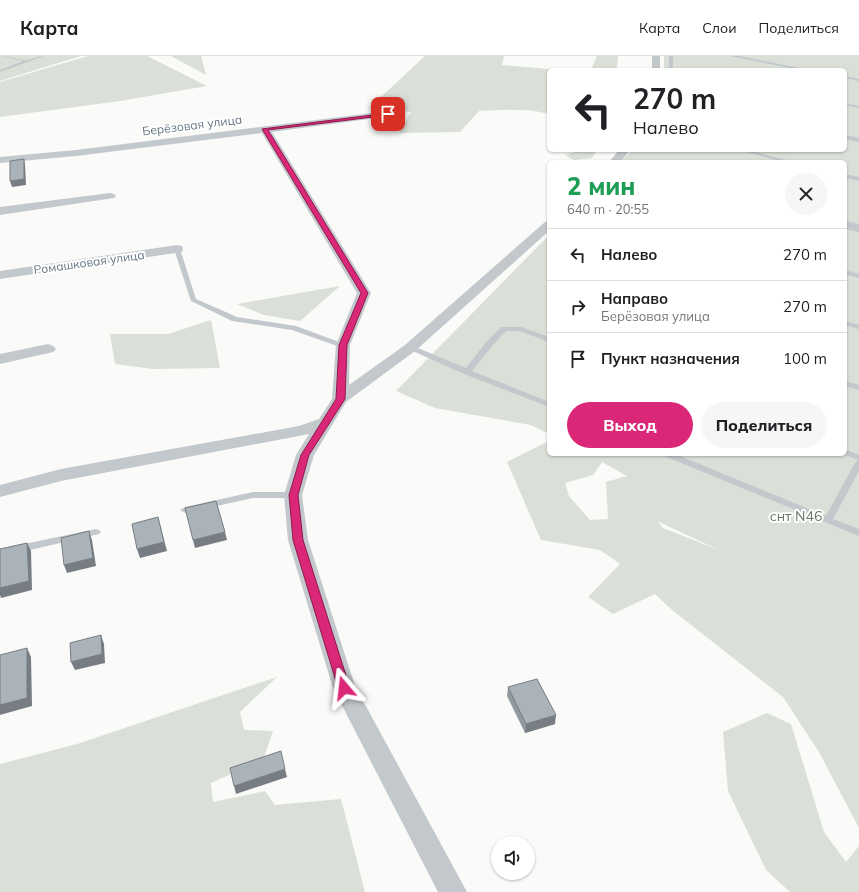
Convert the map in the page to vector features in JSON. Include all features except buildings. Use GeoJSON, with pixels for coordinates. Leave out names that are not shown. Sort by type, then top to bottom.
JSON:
{"type":"FeatureCollection","features":[{"type":"Feature","properties":{"kind":"street"},"geometry":{"type":"LineString","coordinates":[[656,56],[656,68]]}},
{"type":"Feature","properties":{"kind":"street","name":"Берёзовая улица"},"geometry":{"type":"LineString","coordinates":[[0,160],[76,153],[388,114]]}},
{"type":"Feature","properties":{"kind":"street"},"geometry":{"type":"LineString","coordinates":[[265,129],[364,293],[343,345],[340,399]]}},
{"type":"Feature","properties":{"kind":"street"},"geometry":{"type":"LineString","coordinates":[[616,160],[623,152]]}},
{"type":"Feature","properties":{"kind":"street"},"geometry":{"type":"LineString","coordinates":[[0,211],[110,196]]}},
{"type":"Feature","properties":{"kind":"street"},"geometry":{"type":"LineString","coordinates":[[847,225],[859,228]]}},
{"type":"Feature","properties":{"kind":"street"},"geometry":{"type":"LineString","coordinates":[[453,892],[344,688],[298,540],[293,495],[305,455],[340,399],[410,348],[547,229]]}},
{"type":"Feature","properties":{"kind":"street","name":"Ромашковая улица"},"geometry":{"type":"LineString","coordinates":[[0,275],[177,249]]}},
{"type":"Feature","properties":{"kind":"street"},"geometry":{"type":"LineString","coordinates":[[0,359],[48,349]]}},
{"type":"Feature","properties":{"kind":"street"},"geometry":{"type":"LineString","coordinates":[[0,491],[61,476],[302,431],[324,423]]}},
{"type":"Feature","properties":{"kind":"lane"},"geometry":{"type":"LineString","coordinates":[[4,56],[28,61]]}},
{"type":"Feature","properties":{"kind":"lane"},"geometry":{"type":"LineString","coordinates":[[0,70],[42,56]]}},
{"type":"Feature","properties":{"kind":"lane"},"geometry":{"type":"LineString","coordinates":[[671,56],[673,68]]}},
{"type":"Feature","properties":{"kind":"lane"},"geometry":{"type":"LineString","coordinates":[[732,56],[796,68]]}},
{"type":"Feature","properties":{"kind":"lane"},"geometry":{"type":"LineString","coordinates":[[847,77],[859,80]]}},
{"type":"Feature","properties":{"kind":"lane"},"geometry":{"type":"LineString","coordinates":[[847,104],[859,107]]}},
{"type":"Feature","properties":{"kind":"lane"},"geometry":{"type":"LineString","coordinates":[[847,137],[859,140]]}},
{"type":"Feature","properties":{"kind":"lane"},"geometry":{"type":"LineString","coordinates":[[750,152],[782,160]]}},
{"type":"Feature","properties":{"kind":"lane"},"geometry":{"type":"LineString","coordinates":[[847,176],[859,179]]}},
{"type":"Feature","properties":{"kind":"lane"},"geometry":{"type":"LineString","coordinates":[[177,249],[193,300],[234,319],[293,328],[343,345]]}},
{"type":"Feature","properties":{"kind":"lane"},"geometry":{"type":"LineString","coordinates":[[847,273],[859,276]]}},
{"type":"Feature","properties":{"kind":"lane"},"geometry":{"type":"LineString","coordinates":[[847,324],[859,327]]}},
{"type":"Feature","properties":{"kind":"lane"},"geometry":{"type":"LineString","coordinates":[[467,372],[490,343],[504,329],[521,329],[547,339]]}},
{"type":"Feature","properties":{"kind":"lane"},"geometry":{"type":"LineString","coordinates":[[410,348],[547,404]]}},
{"type":"Feature","properties":{"kind":"lane"},"geometry":{"type":"LineString","coordinates":[[847,384],[859,388]]}},
{"type":"Feature","properties":{"kind":"lane"},"geometry":{"type":"LineString","coordinates":[[847,453],[859,458]]}},
{"type":"Feature","properties":{"kind":"lane"},"geometry":{"type":"LineString","coordinates":[[672,456],[859,533]]}},
{"type":"Feature","properties":{"kind":"lane"},"geometry":{"type":"LineString","coordinates":[[828,520],[859,463]]}},
{"type":"Feature","properties":{"kind":"lane"},"geometry":{"type":"LineString","coordinates":[[185,510],[253,495],[293,495]]}},
{"type":"Feature","properties":{"kind":"lane"},"geometry":{"type":"LineString","coordinates":[[0,553],[96,532]]}},
{"type":"Feature","properties":{"kind":"green space"},"geometry":{"type":"Polygon","coordinates":[[[0,56],[81,56],[0,81],[0,56]]]}},
{"type":"Feature","properties":{"kind":"green space"},"geometry":{"type":"Polygon","coordinates":[[[88,56],[147,56],[207,86],[120,101],[0,117],[0,82],[88,56]]]}},
{"type":"Feature","properties":{"kind":"green space"},"geometry":{"type":"Polygon","coordinates":[[[171,56],[201,56],[206,75],[171,56]]]}},
{"type":"Feature","properties":{"kind":"green space"},"geometry":{"type":"Polygon","coordinates":[[[425,56],[504,56],[502,65],[547,69],[547,114],[523,110],[479,111],[460,132],[399,133],[411,112],[369,108],[425,56]]]}},
{"type":"Feature","properties":{"kind":"green space"},"geometry":{"type":"Polygon","coordinates":[[[597,56],[618,56],[617,68],[592,68],[597,56]]]}},
{"type":"Feature","properties":{"kind":"green space","name":"снт N46"},"geometry":{"type":"Polygon","coordinates":[[[664,56],[859,56],[859,828],[819,752],[783,697],[672,610],[655,594],[613,614],[588,597],[620,564],[600,550],[541,540],[507,462],[547,442],[547,456],[847,456],[847,160],[621,160],[631,152],[847,152],[847,68],[664,68],[664,56]],[[602,462],[593,475],[565,483],[569,496],[590,520],[608,519],[606,482],[627,476],[602,462]],[[659,522],[663,528],[721,551],[659,522]]]}},
{"type":"Feature","properties":{"kind":"green space"},"geometry":{"type":"Polygon","coordinates":[[[576,152],[596,152],[592,158],[574,160],[565,155],[576,152]]]}},
{"type":"Feature","properties":{"kind":"green space"},"geometry":{"type":"Polygon","coordinates":[[[547,237],[547,433],[531,425],[435,408],[396,391],[547,237]]]}},
{"type":"Feature","properties":{"kind":"green space"},"geometry":{"type":"Polygon","coordinates":[[[340,286],[300,321],[264,315],[237,304],[340,286]]]}},
{"type":"Feature","properties":{"kind":"green space"},"geometry":{"type":"Polygon","coordinates":[[[211,320],[220,368],[153,369],[115,364],[110,334],[168,334],[211,320]]]}},
{"type":"Feature","properties":{"kind":"green space"},"geometry":{"type":"Polygon","coordinates":[[[277,677],[240,712],[244,730],[273,731],[263,760],[211,783],[213,802],[265,791],[275,805],[341,799],[365,892],[0,892],[0,764],[77,744],[277,677]]]}},
{"type":"Feature","properties":{"kind":"green space"},"geometry":{"type":"Polygon","coordinates":[[[767,713],[791,724],[824,832],[846,862],[859,846],[859,892],[790,892],[766,870],[728,791],[723,732],[767,713]]]}},
{"type":"Feature","properties":{"kind":"route"},"geometry":{"type":"LineString","coordinates":[[344,688],[298,540],[293,495],[305,455],[340,399],[343,345],[364,293],[265,129],[388,114]]}}]}
